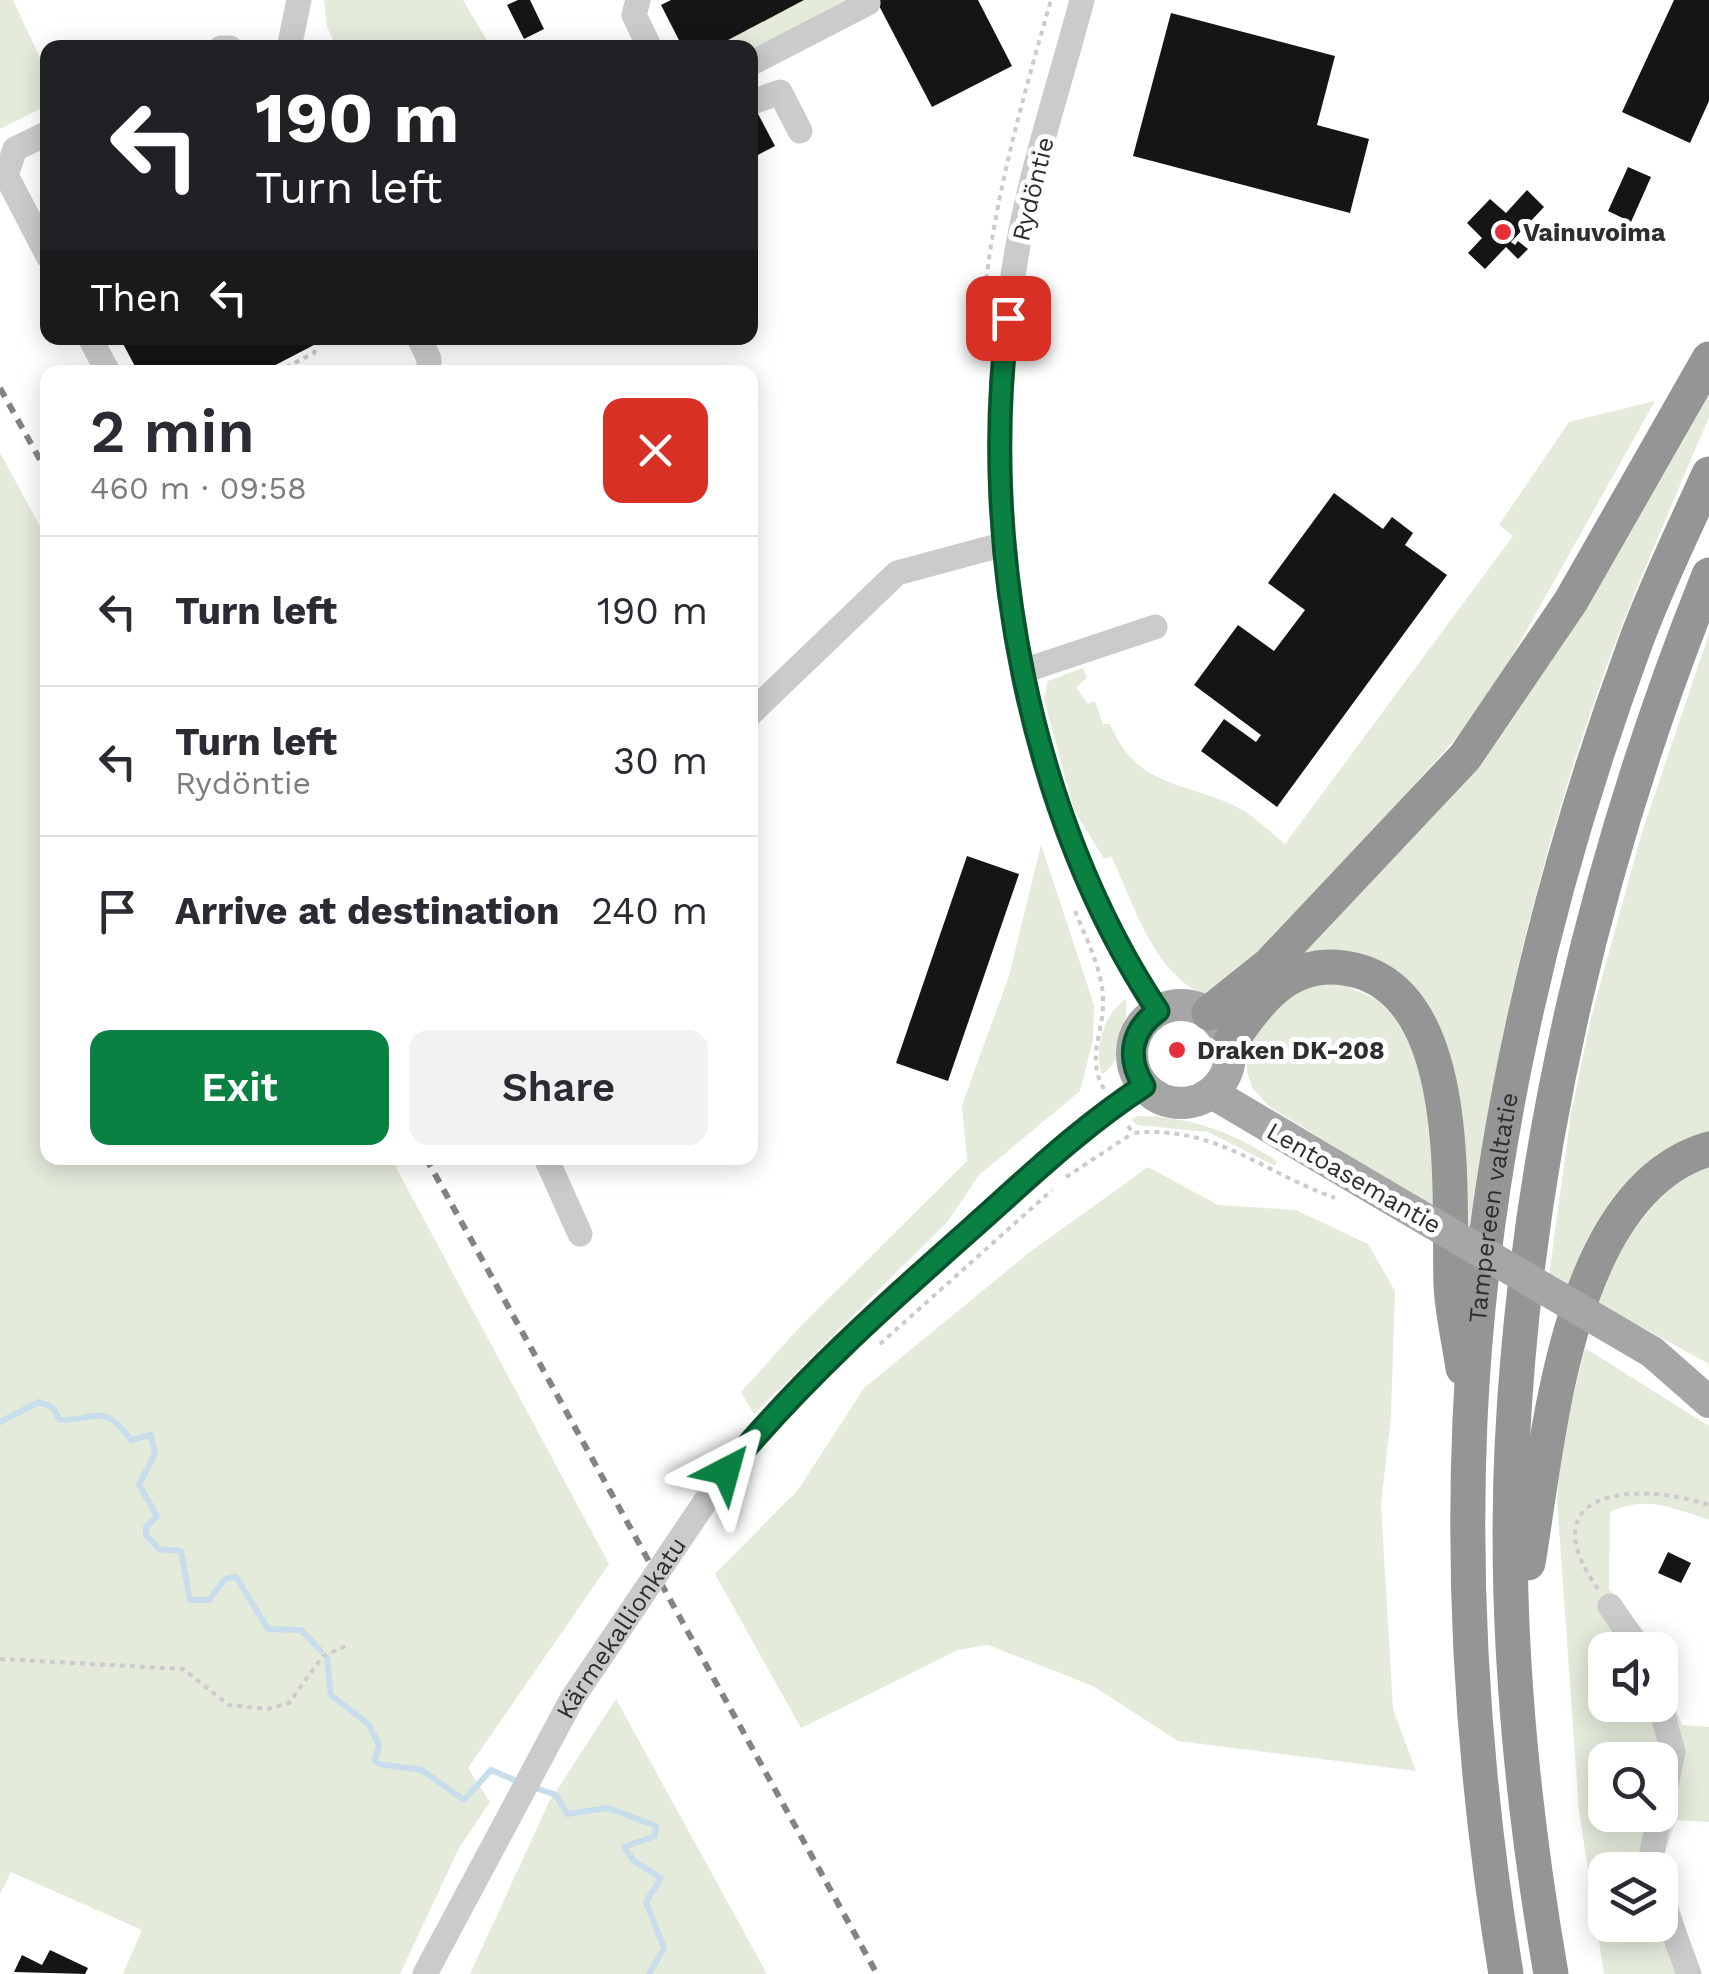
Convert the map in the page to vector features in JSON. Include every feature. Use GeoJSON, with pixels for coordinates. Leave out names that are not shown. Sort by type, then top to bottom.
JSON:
{"type":"FeatureCollection","features":[{"type":"Feature","properties":{"kind":"highway"},"geometry":{"type":"LineString","coordinates":[[1209,1014],[1269,964],[1465,757],[1571,601],[1709,359]]}},
{"type":"Feature","properties":{"kind":"highway","name":"Tampereen valtatie"},"geometry":{"type":"LineString","coordinates":[[1506,1974],[1482,1786],[1471,1653],[1470,1418],[1492,1202],[1544,947],[1589,784],[1636,642],[1709,474]]}},
{"type":"Feature","properties":{"kind":"highway","name":"Tampereen valtatie"},"geometry":{"type":"LineString","coordinates":[[1551,1974],[1522,1779],[1514,1648],[1512,1448],[1536,1200],[1552,1104],[1588,944],[1679,649],[1709,575]]}},
{"type":"Feature","properties":{"kind":"highway"},"geometry":{"type":"LineString","coordinates":[[1230,1043],[1256,1005],[1282,981],[1329,967],[1356,970],[1386,988],[1420,1026],[1435,1064],[1444,1114],[1451,1291],[1470,1418]]}},
{"type":"Feature","properties":{"kind":"highway"},"geometry":{"type":"LineString","coordinates":[[1514,1648],[1550,1431],[1598,1260],[1642,1189],[1668,1167],[1709,1149]]}},
{"type":"Feature","properties":{"kind":"main road"},"geometry":{"type":"LineString","coordinates":[[1188,1005],[1209,1014],[1230,1043],[1229,1066],[1212,1093],[1185,1103],[1171,1102],[1144,1086],[1132,1062],[1132,1048],[1142,1024],[1158,1011],[1188,1005]]}},
{"type":"Feature","properties":{"kind":"main road","name":"Lentoasemantie"},"geometry":{"type":"LineString","coordinates":[[1212,1093],[1652,1352],[1709,1375]]}},
{"type":"Feature","properties":{"kind":"main road","name":"Lentoasemantie"},"geometry":{"type":"LineString","coordinates":[[1652,1352],[1709,1402]]}},
{"type":"Feature","properties":{"kind":"street"},"geometry":{"type":"LineString","coordinates":[[291,40],[300,0]]}},
{"type":"Feature","properties":{"kind":"street"},"geometry":{"type":"LineString","coordinates":[[638,0],[634,15],[646,40]]}},
{"type":"Feature","properties":{"kind":"street","name":"Rydöntie"},"geometry":{"type":"LineString","coordinates":[[1082,0],[1015,260],[998,415],[1001,545],[1024,670],[1077,856],[1096,900],[1158,1011]]}},
{"type":"Feature","properties":{"kind":"street"},"geometry":{"type":"LineString","coordinates":[[758,60],[868,4]]}},
{"type":"Feature","properties":{"kind":"street"},"geometry":{"type":"LineString","coordinates":[[758,100],[780,92],[800,131]]}},
{"type":"Feature","properties":{"kind":"street"},"geometry":{"type":"LineString","coordinates":[[40,138],[15,150],[6,175],[40,241]]}},
{"type":"Feature","properties":{"kind":"street"},"geometry":{"type":"LineString","coordinates":[[758,706],[898,574],[1001,545]]}},
{"type":"Feature","properties":{"kind":"street"},"geometry":{"type":"LineString","coordinates":[[1024,670],[1155,627]]}},
{"type":"Feature","properties":{"kind":"street","name":"Kärmekallionkatu"},"geometry":{"type":"LineString","coordinates":[[425,1974],[572,1699],[726,1471],[771,1416],[830,1356],[1017,1188],[1114,1106],[1144,1086]]}},
{"type":"Feature","properties":{"kind":"street"},"geometry":{"type":"LineString","coordinates":[[549,1165],[580,1234]]}},
{"type":"Feature","properties":{"kind":"street"},"geometry":{"type":"LineString","coordinates":[[1610,1606],[1628,1632]]}},
{"type":"Feature","properties":{"kind":"street"},"geometry":{"type":"LineString","coordinates":[[1651,1852],[1673,1752],[1665,1722]]}},
{"type":"Feature","properties":{"kind":"street"},"geometry":{"type":"LineString","coordinates":[[1677,1942],[1689,1974]]}},
{"type":"Feature","properties":{"kind":"path"},"geometry":{"type":"LineString","coordinates":[[291,365],[314,353],[317,345]]}},
{"type":"Feature","properties":{"kind":"path"},"geometry":{"type":"LineString","coordinates":[[867,1356],[948,1288],[1058,1184],[1093,1156],[1133,1134]]}},
{"type":"Feature","properties":{"kind":"path"},"geometry":{"type":"LineString","coordinates":[[1610,1606],[1575,1546],[1573,1527],[1578,1514],[1611,1495],[1630,1492],[1650,1492],[1709,1505]]}},
{"type":"Feature","properties":{"kind":"path"},"geometry":{"type":"LineString","coordinates":[[0,1659],[183,1669],[229,1705],[268,1709],[289,1704],[323,1656],[348,1645]]}},
{"type":"Feature","properties":{"kind":"green space"},"geometry":{"type":"Polygon","coordinates":[[[0,0],[13,0],[40,58],[40,109],[0,129],[0,0]]]}},
{"type":"Feature","properties":{"kind":"green space"},"geometry":{"type":"Polygon","coordinates":[[[324,0],[463,0],[487,40],[333,40],[327,27],[324,0]]]}},
{"type":"Feature","properties":{"kind":"green space"},"geometry":{"type":"Polygon","coordinates":[[[804,0],[856,0],[758,52],[758,40],[728,40],[804,0]]]}},
{"type":"Feature","properties":{"kind":"green space"},"geometry":{"type":"Polygon","coordinates":[[[1709,383],[1709,417],[1610,656],[1556,823],[1505,1024],[1469,1228],[1406,995],[1282,971],[1333,915],[1709,383]]]}},
{"type":"Feature","properties":{"kind":"green space"},"geometry":{"type":"Polygon","coordinates":[[[1655,401],[1483,708],[1267,950],[1208,996],[1173,973],[1148,936],[1111,856],[1104,859],[1074,810],[1044,699],[1048,681],[1083,668],[1087,678],[1076,687],[1088,704],[1095,701],[1103,724],[1110,724],[1133,760],[1162,779],[1242,809],[1285,844],[1513,536],[1499,525],[1569,422],[1655,401]]]}},
{"type":"Feature","properties":{"kind":"green space"},"geometry":{"type":"Polygon","coordinates":[[[0,453],[40,526],[40,1165],[395,1165],[609,1564],[468,1768],[490,1802],[459,1848],[400,1974],[123,1974],[142,1930],[11,1872],[0,1894],[0,453]]]}},
{"type":"Feature","properties":{"kind":"green space"},"geometry":{"type":"Polygon","coordinates":[[[1709,634],[1709,1135],[1576,1291],[1549,1275],[1571,1113],[1591,1018],[1642,832],[1709,634]]]}},
{"type":"Feature","properties":{"kind":"green space"},"geometry":{"type":"Polygon","coordinates":[[[1041,845],[1094,1005],[1093,1040],[1080,1091],[979,1175],[948,1221],[754,1414],[741,1392],[800,1327],[967,1161],[962,1105],[1009,976],[1041,845]]]}},
{"type":"Feature","properties":{"kind":"green space"},"geometry":{"type":"Polygon","coordinates":[[[1327,978],[1388,1004],[1423,1062],[1438,1210],[1270,1107],[1253,1089],[1246,1049],[1265,1010],[1327,978]]]}},
{"type":"Feature","properties":{"kind":"green space"},"geometry":{"type":"Polygon","coordinates":[[[1126,999],[1120,1051],[1102,1074],[1102,1032],[1112,1013],[1126,999]]]}},
{"type":"Feature","properties":{"kind":"green space"},"geometry":{"type":"Polygon","coordinates":[[[1131,1119],[1177,1119],[1211,1128],[1277,1161],[1275,1166],[1208,1132],[1137,1125],[1131,1119]]]}},
{"type":"Feature","properties":{"kind":"green space"},"geometry":{"type":"Polygon","coordinates":[[[1709,1165],[1709,1364],[1596,1302],[1616,1252],[1658,1194],[1709,1165]]]}},
{"type":"Feature","properties":{"kind":"green space"},"geometry":{"type":"Polygon","coordinates":[[[1148,1167],[1218,1205],[1296,1210],[1368,1244],[1395,1291],[1391,1416],[1381,1504],[1393,1709],[1416,1771],[1178,1741],[1093,1686],[988,1645],[958,1650],[801,1728],[715,1574],[798,1490],[864,1388],[1030,1252],[1148,1167]]]}},
{"type":"Feature","properties":{"kind":"green space"},"geometry":{"type":"Polygon","coordinates":[[[1585,1348],[1709,1426],[1709,1520],[1647,1504],[1610,1512],[1609,1589],[1645,1632],[1588,1632],[1588,1722],[1678,1722],[1678,1715],[1682,1725],[1709,1727],[1709,1822],[1678,1820],[1678,1742],[1588,1742],[1588,1832],[1672,1832],[1665,1852],[1588,1852],[1588,1870],[1579,1811],[1557,1500],[1562,1443],[1585,1348]]]}},
{"type":"Feature","properties":{"kind":"green space"},"geometry":{"type":"Polygon","coordinates":[[[616,1699],[767,1974],[470,1974],[549,1802],[616,1699]]]}},
{"type":"Feature","properties":{"kind":"green space"},"geometry":{"type":"Polygon","coordinates":[[[1678,1903],[1699,1974],[1604,1974],[1599,1942],[1678,1942],[1678,1903]]]}},
{"type":"Feature","properties":{"kind":"building"},"geometry":{"type":"Polygon","coordinates":[[[530,0],[544,29],[524,39],[507,5],[530,0]]]}},
{"type":"Feature","properties":{"kind":"building"},"geometry":{"type":"Polygon","coordinates":[[[671,0],[804,0],[728,40],[679,40],[661,5],[671,0]]]}},
{"type":"Feature","properties":{"kind":"building"},"geometry":{"type":"Polygon","coordinates":[[[876,0],[978,0],[1012,66],[932,107],[876,0]]]}},
{"type":"Feature","properties":{"kind":"building"},"geometry":{"type":"Polygon","coordinates":[[[1674,0],[1709,0],[1709,101],[1690,143],[1622,112],[1674,0]]]}},
{"type":"Feature","properties":{"kind":"building"},"geometry":{"type":"Polygon","coordinates":[[[1171,13],[1335,56],[1317,125],[1369,139],[1350,213],[1133,156],[1171,13]]]}},
{"type":"Feature","properties":{"kind":"building"},"geometry":{"type":"Polygon","coordinates":[[[758,114],[775,146],[758,155],[758,114]]]}},
{"type":"Feature","properties":{"kind":"building"},"geometry":{"type":"Polygon","coordinates":[[[1628,167],[1651,177],[1631,222],[1608,211],[1628,167]]]}},
{"type":"Feature","properties":{"kind":"building"},"geometry":{"type":"Polygon","coordinates":[[[1527,190],[1544,207],[1511,242],[1515,245],[1518,241],[1528,249],[1518,259],[1506,247],[1485,269],[1468,253],[1482,238],[1467,223],[1490,199],[1506,213],[1527,190]]]}},
{"type":"Feature","properties":{"kind":"building"},"geometry":{"type":"Polygon","coordinates":[[[124,345],[314,345],[275,365],[134,365],[124,345]]]}},
{"type":"Feature","properties":{"kind":"building"},"geometry":{"type":"Polygon","coordinates":[[[1334,493],[1383,529],[1392,517],[1413,533],[1405,545],[1447,575],[1277,807],[1201,751],[1224,719],[1256,742],[1261,735],[1194,685],[1238,625],[1274,651],[1305,610],[1268,583],[1334,493]]]}},
{"type":"Feature","properties":{"kind":"building"},"geometry":{"type":"Polygon","coordinates":[[[967,856],[1019,874],[948,1081],[896,1063],[967,856]]]}},
{"type":"Feature","properties":{"kind":"building"},"geometry":{"type":"Polygon","coordinates":[[[1668,1552],[1691,1563],[1681,1583],[1658,1573],[1668,1552]]]}},
{"type":"Feature","properties":{"kind":"building"},"geometry":{"type":"Polygon","coordinates":[[[50,1950],[88,1968],[85,1974],[14,1972],[22,1955],[42,1965],[50,1950]]]}},
{"type":"Feature","properties":{"kind":"waterway"},"geometry":{"type":"LineString","coordinates":[[0,1422],[39,1402],[52,1407],[60,1420],[106,1417],[131,1440],[151,1435],[155,1454],[139,1485],[157,1516],[146,1527],[146,1535],[159,1549],[181,1551],[190,1600],[209,1600],[225,1579],[236,1577],[268,1629],[301,1630],[321,1651]]}},
{"type":"Feature","properties":{"kind":"waterway"},"geometry":{"type":"LineString","coordinates":[[327,1658],[331,1695],[368,1724],[379,1745],[375,1760],[379,1764],[422,1770],[464,1800],[491,1770],[521,1783]]}},
{"type":"Feature","properties":{"kind":"waterway"},"geometry":{"type":"LineString","coordinates":[[533,1787],[556,1795],[567,1814],[608,1808],[656,1826],[655,1836],[624,1847],[634,1861],[661,1878],[646,1902],[664,1948],[649,1974]]}},
{"type":"Feature","properties":{"kind":"railway"},"geometry":{"type":"LineString","coordinates":[[0,388],[40,460]]}},
{"type":"Feature","properties":{"kind":"railway"},"geometry":{"type":"LineString","coordinates":[[430,1165],[877,1974]]}},
{"type":"Feature","properties":{"kind":"place","name":"Vainuvoima"},"geometry":{"type":"Point","coordinates":[1503,232]}},
{"type":"Feature","properties":{"kind":"place","name":"Draken DK-208"},"geometry":{"type":"Point","coordinates":[1177,1050]}},
{"type":"Feature","properties":{"kind":"route"},"geometry":{"type":"LineString","coordinates":[[726,1471],[771,1416],[843,1344],[1017,1188],[1114,1106],[1144,1086],[1136,1075],[1132,1048],[1142,1024],[1158,1011],[1096,900],[1077,856],[1028,692],[1011,608],[1001,545],[998,477],[998,415],[1008,318]]}}]}
